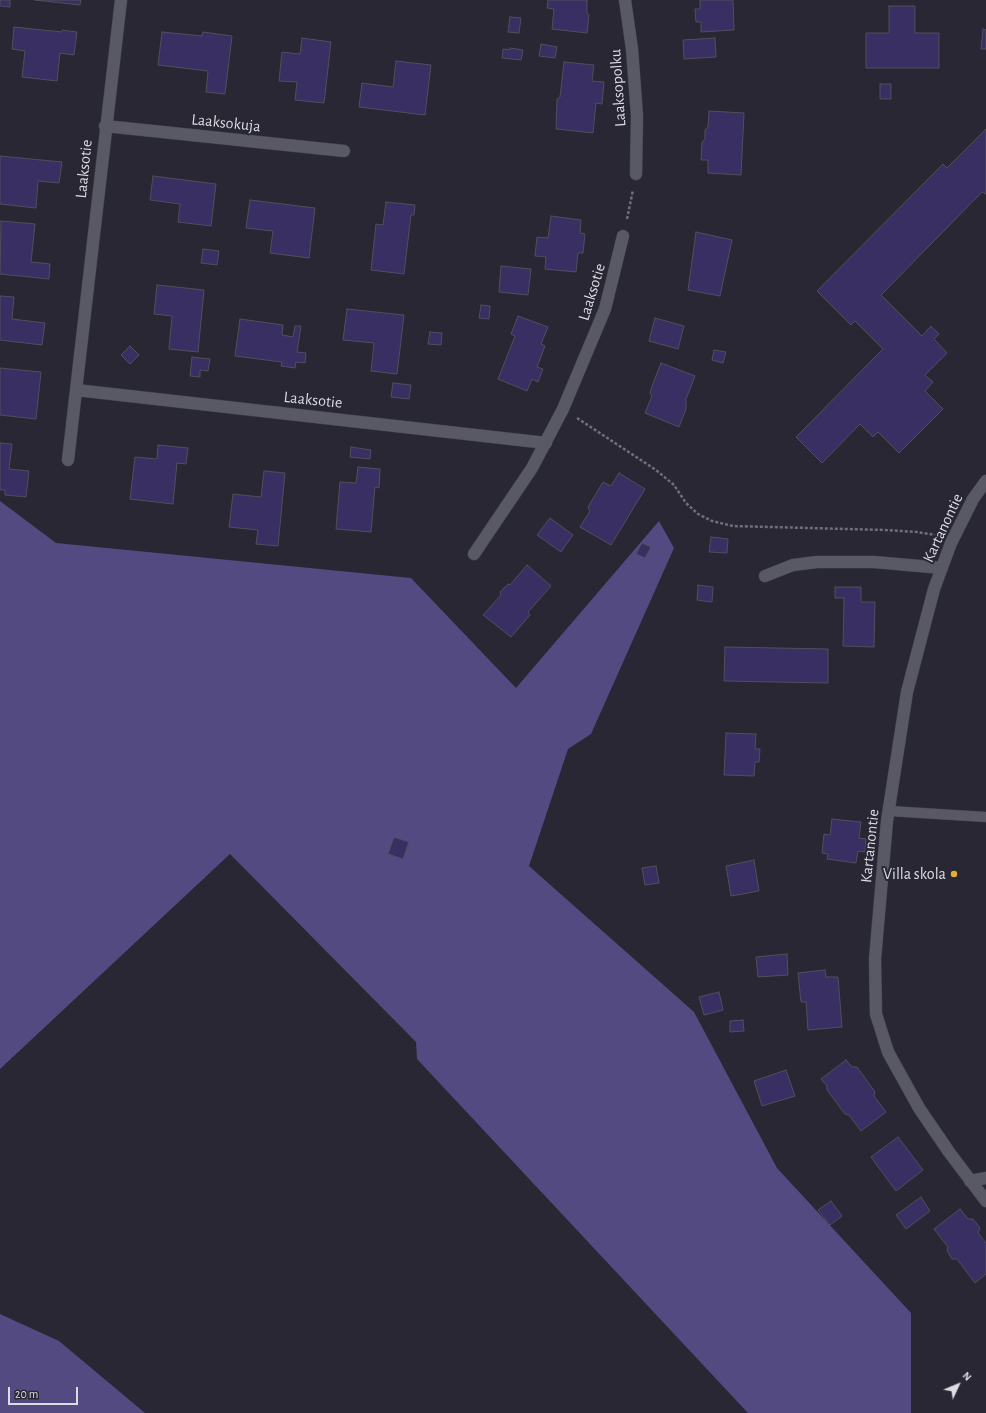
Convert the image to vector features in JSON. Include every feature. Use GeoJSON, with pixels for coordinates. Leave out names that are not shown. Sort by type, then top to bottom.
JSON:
{"type":"FeatureCollection","features":[{"type":"Feature","properties":{"kind":"street","name":"Laaksotie"},"geometry":{"type":"LineString","coordinates":[[68,460],[105,126],[121,0]]}},
{"type":"Feature","properties":{"kind":"street","name":"Laaksopolku"},"geometry":{"type":"LineString","coordinates":[[625,0],[632,49],[637,116],[636,174]]}},
{"type":"Feature","properties":{"kind":"street","name":"Laaksokuja"},"geometry":{"type":"LineString","coordinates":[[105,126],[344,151]]}},
{"type":"Feature","properties":{"kind":"street","name":"Laaksotie"},"geometry":{"type":"LineString","coordinates":[[474,554],[532,468],[564,409],[605,309],[623,236]]}},
{"type":"Feature","properties":{"kind":"street","name":"Laaksotie"},"geometry":{"type":"LineString","coordinates":[[76,390],[546,443]]}},
{"type":"Feature","properties":{"kind":"street","name":"Kartanontie"},"geometry":{"type":"LineString","coordinates":[[986,481],[973,499],[951,543],[934,589],[907,692],[889,811],[875,959],[876,1014],[888,1052],[919,1108],[970,1181],[986,1201]]}},
{"type":"Feature","properties":{"kind":"street"},"geometry":{"type":"LineString","coordinates":[[765,576],[793,565],[817,562],[874,562],[942,568]]}},
{"type":"Feature","properties":{"kind":"street"},"geometry":{"type":"LineString","coordinates":[[970,1181],[986,1178]]}},
{"type":"Feature","properties":{"kind":"lane"},"geometry":{"type":"LineString","coordinates":[[889,811],[986,817]]}},
{"type":"Feature","properties":{"kind":"path"},"geometry":{"type":"LineString","coordinates":[[623,236],[636,174]]}},
{"type":"Feature","properties":{"kind":"path"},"geometry":{"type":"LineString","coordinates":[[564,409],[656,470],[674,485],[686,503],[698,514],[712,521],[733,526],[917,532],[933,535],[951,543]]}},
{"type":"Feature","properties":{"kind":"shaded area"},"geometry":{"type":"Polygon","coordinates":[[[0,501],[56,543],[411,578],[516,688],[659,521],[674,548],[591,734],[568,749],[529,866],[694,1012],[777,1168],[911,1313],[911,1413],[748,1413],[417,1059],[416,1042],[230,854],[0,1069],[0,501]]]}},
{"type":"Feature","properties":{"kind":"shaded area"},"geometry":{"type":"Polygon","coordinates":[[[0,1314],[59,1341],[145,1413],[0,1413],[0,1314]]]}},
{"type":"Feature","properties":{"kind":"building"},"geometry":{"type":"Polygon","coordinates":[[[0,0],[10,0],[10,7],[0,6],[0,0]]]}},
{"type":"Feature","properties":{"kind":"building"},"geometry":{"type":"Polygon","coordinates":[[[35,0],[81,0],[80,5],[35,0]]]}},
{"type":"Feature","properties":{"kind":"building"},"geometry":{"type":"Polygon","coordinates":[[[548,0],[587,0],[587,13],[589,15],[587,33],[552,29],[554,9],[547,8],[548,0]]]}},
{"type":"Feature","properties":{"kind":"building"},"geometry":{"type":"Polygon","coordinates":[[[700,0],[733,0],[734,30],[701,32],[701,22],[696,22],[695,9],[700,9],[700,0]]]}},
{"type":"Feature","properties":{"kind":"building"},"geometry":{"type":"Polygon","coordinates":[[[889,6],[915,6],[915,33],[939,33],[939,68],[866,68],[866,33],[889,33],[889,6]]]}},
{"type":"Feature","properties":{"kind":"building"},"geometry":{"type":"Polygon","coordinates":[[[510,17],[521,18],[519,33],[508,32],[510,17]]]}},
{"type":"Feature","properties":{"kind":"building"},"geometry":{"type":"Polygon","coordinates":[[[14,27],[77,32],[74,55],[60,53],[57,81],[22,77],[25,51],[12,49],[14,27]]]}},
{"type":"Feature","properties":{"kind":"building"},"geometry":{"type":"Polygon","coordinates":[[[983,29],[986,30],[986,49],[981,49],[983,29]]]}},
{"type":"Feature","properties":{"kind":"building"},"geometry":{"type":"Polygon","coordinates":[[[162,32],[202,36],[203,32],[232,36],[225,94],[206,92],[208,71],[158,65],[162,32]]]}},
{"type":"Feature","properties":{"kind":"building"},"geometry":{"type":"Polygon","coordinates":[[[302,38],[331,42],[324,103],[295,100],[297,82],[279,81],[282,52],[300,54],[302,38]]]}},
{"type":"Feature","properties":{"kind":"building"},"geometry":{"type":"Polygon","coordinates":[[[715,38],[716,57],[684,59],[683,40],[715,38]]]}},
{"type":"Feature","properties":{"kind":"building"},"geometry":{"type":"Polygon","coordinates":[[[541,44],[557,47],[555,58],[539,56],[541,44]]]}},
{"type":"Feature","properties":{"kind":"building"},"geometry":{"type":"Polygon","coordinates":[[[510,48],[523,50],[521,60],[502,58],[503,49],[510,50],[510,48]]]}},
{"type":"Feature","properties":{"kind":"building"},"geometry":{"type":"Polygon","coordinates":[[[396,61],[431,65],[425,115],[359,107],[362,83],[393,87],[396,61]]]}},
{"type":"Feature","properties":{"kind":"building"},"geometry":{"type":"Polygon","coordinates":[[[564,62],[594,65],[592,81],[604,82],[602,104],[596,103],[593,133],[556,129],[557,99],[560,97],[564,62]]]}},
{"type":"Feature","properties":{"kind":"building"},"geometry":{"type":"Polygon","coordinates":[[[880,84],[891,84],[891,99],[880,99],[880,84]]]}},
{"type":"Feature","properties":{"kind":"building"},"geometry":{"type":"Polygon","coordinates":[[[709,111],[744,113],[741,175],[708,173],[708,160],[701,160],[702,142],[705,139],[705,130],[708,127],[709,111]]]}},
{"type":"Feature","properties":{"kind":"building"},"geometry":{"type":"Polygon","coordinates":[[[986,129],[986,194],[982,192],[881,295],[922,336],[931,326],[939,334],[934,339],[947,353],[925,375],[933,382],[925,391],[943,409],[899,453],[878,432],[873,437],[860,424],[822,463],[796,437],[883,349],[855,321],[851,325],[817,291],[943,164],[947,168],[986,129]]]}},
{"type":"Feature","properties":{"kind":"building"},"geometry":{"type":"Polygon","coordinates":[[[0,156],[62,162],[59,183],[38,181],[36,208],[0,204],[0,156]]]}},
{"type":"Feature","properties":{"kind":"building"},"geometry":{"type":"Polygon","coordinates":[[[153,176],[216,184],[211,226],[178,222],[180,204],[150,200],[153,176]]]}},
{"type":"Feature","properties":{"kind":"building"},"geometry":{"type":"Polygon","coordinates":[[[250,200],[315,208],[309,258],[270,253],[273,231],[246,228],[250,200]]]}},
{"type":"Feature","properties":{"kind":"building"},"geometry":{"type":"Polygon","coordinates":[[[386,202],[415,205],[414,215],[411,215],[404,274],[371,270],[376,224],[383,225],[386,202]]]}},
{"type":"Feature","properties":{"kind":"building"},"geometry":{"type":"Polygon","coordinates":[[[551,216],[581,220],[580,233],[585,234],[583,253],[578,253],[576,272],[545,269],[546,257],[535,256],[537,237],[548,238],[551,216]]]}},
{"type":"Feature","properties":{"kind":"building"},"geometry":{"type":"Polygon","coordinates":[[[1,221],[35,224],[31,262],[50,264],[49,279],[0,274],[1,221]]]}},
{"type":"Feature","properties":{"kind":"building"},"geometry":{"type":"Polygon","coordinates":[[[696,232],[732,240],[720,296],[688,290],[696,232]]]}},
{"type":"Feature","properties":{"kind":"building"},"geometry":{"type":"Polygon","coordinates":[[[203,249],[219,251],[217,265],[201,263],[203,249]]]}},
{"type":"Feature","properties":{"kind":"building"},"geometry":{"type":"Polygon","coordinates":[[[501,266],[531,269],[528,295],[499,292],[501,266]]]}},
{"type":"Feature","properties":{"kind":"building"},"geometry":{"type":"Polygon","coordinates":[[[157,285],[204,290],[198,352],[169,349],[172,316],[154,314],[157,285]]]}},
{"type":"Feature","properties":{"kind":"building"},"geometry":{"type":"Polygon","coordinates":[[[0,296],[14,297],[12,319],[45,323],[42,345],[0,340],[0,296]]]}},
{"type":"Feature","properties":{"kind":"building"},"geometry":{"type":"Polygon","coordinates":[[[481,305],[490,306],[489,319],[479,318],[481,305]]]}},
{"type":"Feature","properties":{"kind":"building"},"geometry":{"type":"Polygon","coordinates":[[[347,309],[404,315],[397,374],[371,371],[374,343],[343,340],[347,309]]]}},
{"type":"Feature","properties":{"kind":"building"},"geometry":{"type":"Polygon","coordinates":[[[518,316],[548,327],[541,344],[545,346],[537,367],[543,369],[538,382],[532,379],[527,391],[498,379],[515,336],[511,334],[518,316]]]}},
{"type":"Feature","properties":{"kind":"building"},"geometry":{"type":"Polygon","coordinates":[[[655,318],[684,326],[678,349],[649,341],[655,318]]]}},
{"type":"Feature","properties":{"kind":"building"},"geometry":{"type":"Polygon","coordinates":[[[240,319],[283,325],[282,335],[293,337],[295,326],[301,326],[297,352],[306,353],[305,363],[296,362],[295,368],[281,366],[282,362],[235,356],[240,319]]]}},
{"type":"Feature","properties":{"kind":"building"},"geometry":{"type":"Polygon","coordinates":[[[430,332],[442,333],[441,345],[428,344],[430,332]]]}},
{"type":"Feature","properties":{"kind":"building"},"geometry":{"type":"Polygon","coordinates":[[[130,346],[139,355],[130,364],[121,355],[130,346]]]}},
{"type":"Feature","properties":{"kind":"building"},"geometry":{"type":"Polygon","coordinates":[[[714,350],[726,352],[723,363],[712,360],[714,350]]]}},
{"type":"Feature","properties":{"kind":"building"},"geometry":{"type":"Polygon","coordinates":[[[192,357],[210,359],[208,371],[200,370],[200,377],[190,376],[192,357]]]}},
{"type":"Feature","properties":{"kind":"building"},"geometry":{"type":"Polygon","coordinates":[[[661,363],[695,376],[686,399],[686,409],[679,427],[645,413],[652,396],[650,393],[652,386],[661,363]]]}},
{"type":"Feature","properties":{"kind":"building"},"geometry":{"type":"Polygon","coordinates":[[[0,368],[41,372],[36,419],[0,415],[0,368]]]}},
{"type":"Feature","properties":{"kind":"building"},"geometry":{"type":"Polygon","coordinates":[[[393,383],[411,385],[409,399],[391,397],[393,383]]]}},
{"type":"Feature","properties":{"kind":"building"},"geometry":{"type":"Polygon","coordinates":[[[0,443],[12,444],[9,469],[29,471],[26,497],[5,495],[5,490],[0,490],[0,443]]]}},
{"type":"Feature","properties":{"kind":"building"},"geometry":{"type":"Polygon","coordinates":[[[158,445],[188,448],[186,464],[177,463],[173,504],[130,499],[135,457],[157,459],[158,445]]]}},
{"type":"Feature","properties":{"kind":"building"},"geometry":{"type":"Polygon","coordinates":[[[351,447],[371,450],[370,459],[350,457],[351,447]]]}},
{"type":"Feature","properties":{"kind":"building"},"geometry":{"type":"Polygon","coordinates":[[[358,467],[380,469],[379,488],[375,487],[371,532],[336,529],[340,482],[356,483],[358,467]]]}},
{"type":"Feature","properties":{"kind":"building"},"geometry":{"type":"Polygon","coordinates":[[[264,471],[285,473],[278,546],[256,544],[258,530],[229,527],[233,494],[261,497],[264,471]]]}},
{"type":"Feature","properties":{"kind":"building"},"geometry":{"type":"Polygon","coordinates":[[[619,473],[645,489],[611,545],[580,527],[590,511],[588,507],[603,482],[611,486],[619,473]]]}},
{"type":"Feature","properties":{"kind":"building"},"geometry":{"type":"Polygon","coordinates":[[[550,518],[573,535],[561,552],[537,535],[550,518]]]}},
{"type":"Feature","properties":{"kind":"building"},"geometry":{"type":"Polygon","coordinates":[[[711,537],[728,539],[727,553],[709,552],[711,537]]]}},
{"type":"Feature","properties":{"kind":"building"},"geometry":{"type":"Polygon","coordinates":[[[642,543],[651,547],[645,558],[636,554],[642,543]]]}},
{"type":"Feature","properties":{"kind":"building"},"geometry":{"type":"Polygon","coordinates":[[[527,565],[551,586],[528,612],[530,615],[511,637],[483,615],[501,595],[500,592],[508,584],[510,585],[527,565]]]}},
{"type":"Feature","properties":{"kind":"building"},"geometry":{"type":"Polygon","coordinates":[[[698,585],[713,587],[712,602],[697,600],[698,585]]]}},
{"type":"Feature","properties":{"kind":"building"},"geometry":{"type":"Polygon","coordinates":[[[835,587],[861,587],[861,602],[875,602],[874,647],[843,646],[844,598],[835,598],[835,587]]]}},
{"type":"Feature","properties":{"kind":"building"},"geometry":{"type":"Polygon","coordinates":[[[725,647],[828,649],[828,683],[724,681],[725,647]]]}},
{"type":"Feature","properties":{"kind":"building"},"geometry":{"type":"Polygon","coordinates":[[[726,733],[756,734],[755,749],[760,749],[759,762],[755,762],[754,776],[724,775],[726,733]]]}},
{"type":"Feature","properties":{"kind":"building"},"geometry":{"type":"Polygon","coordinates":[[[832,819],[861,822],[859,838],[866,839],[865,852],[858,851],[856,863],[827,859],[828,854],[822,853],[824,834],[830,835],[832,819]]]}},
{"type":"Feature","properties":{"kind":"building"},"geometry":{"type":"Polygon","coordinates":[[[394,837],[409,842],[403,859],[388,854],[394,837]]]}},
{"type":"Feature","properties":{"kind":"building"},"geometry":{"type":"Polygon","coordinates":[[[754,860],[759,891],[731,896],[726,866],[754,860]]]}},
{"type":"Feature","properties":{"kind":"building"},"geometry":{"type":"Polygon","coordinates":[[[656,866],[659,883],[645,885],[642,868],[656,866]]]}},
{"type":"Feature","properties":{"kind":"building"},"geometry":{"type":"Polygon","coordinates":[[[787,954],[788,975],[758,977],[756,957],[787,954]]]}},
{"type":"Feature","properties":{"kind":"building"},"geometry":{"type":"Polygon","coordinates":[[[825,970],[826,977],[838,977],[842,1027],[808,1030],[806,1002],[801,1002],[798,973],[825,970]]]}},
{"type":"Feature","properties":{"kind":"building"},"geometry":{"type":"Polygon","coordinates":[[[719,992],[723,1010],[704,1015],[699,997],[719,992]]]}},
{"type":"Feature","properties":{"kind":"building"},"geometry":{"type":"Polygon","coordinates":[[[743,1020],[744,1031],[730,1032],[730,1021],[743,1020]]]}},
{"type":"Feature","properties":{"kind":"building"},"geometry":{"type":"Polygon","coordinates":[[[846,1060],[852,1067],[857,1067],[875,1092],[874,1096],[886,1112],[861,1131],[849,1115],[845,1114],[827,1090],[827,1086],[821,1079],[846,1060]]]}},
{"type":"Feature","properties":{"kind":"building"},"geometry":{"type":"Polygon","coordinates":[[[786,1070],[795,1096],[762,1106],[754,1081],[786,1070]]]}},
{"type":"Feature","properties":{"kind":"building"},"geometry":{"type":"Polygon","coordinates":[[[898,1137],[923,1170],[896,1191],[871,1157],[898,1137]]]}},
{"type":"Feature","properties":{"kind":"building"},"geometry":{"type":"Polygon","coordinates":[[[921,1197],[930,1211],[906,1229],[896,1215],[921,1197]]]}},
{"type":"Feature","properties":{"kind":"building"},"geometry":{"type":"Polygon","coordinates":[[[831,1201],[842,1216],[830,1225],[818,1210],[831,1201]]]}},
{"type":"Feature","properties":{"kind":"building"},"geometry":{"type":"Polygon","coordinates":[[[960,1209],[968,1219],[973,1219],[980,1228],[978,1233],[986,1243],[986,1274],[975,1283],[957,1259],[952,1259],[947,1251],[948,1247],[934,1229],[960,1209]]]}},
{"type":"Feature","properties":{"kind":"place","name":"Villa skola"},"geometry":{"type":"Point","coordinates":[954,874]}}]}
